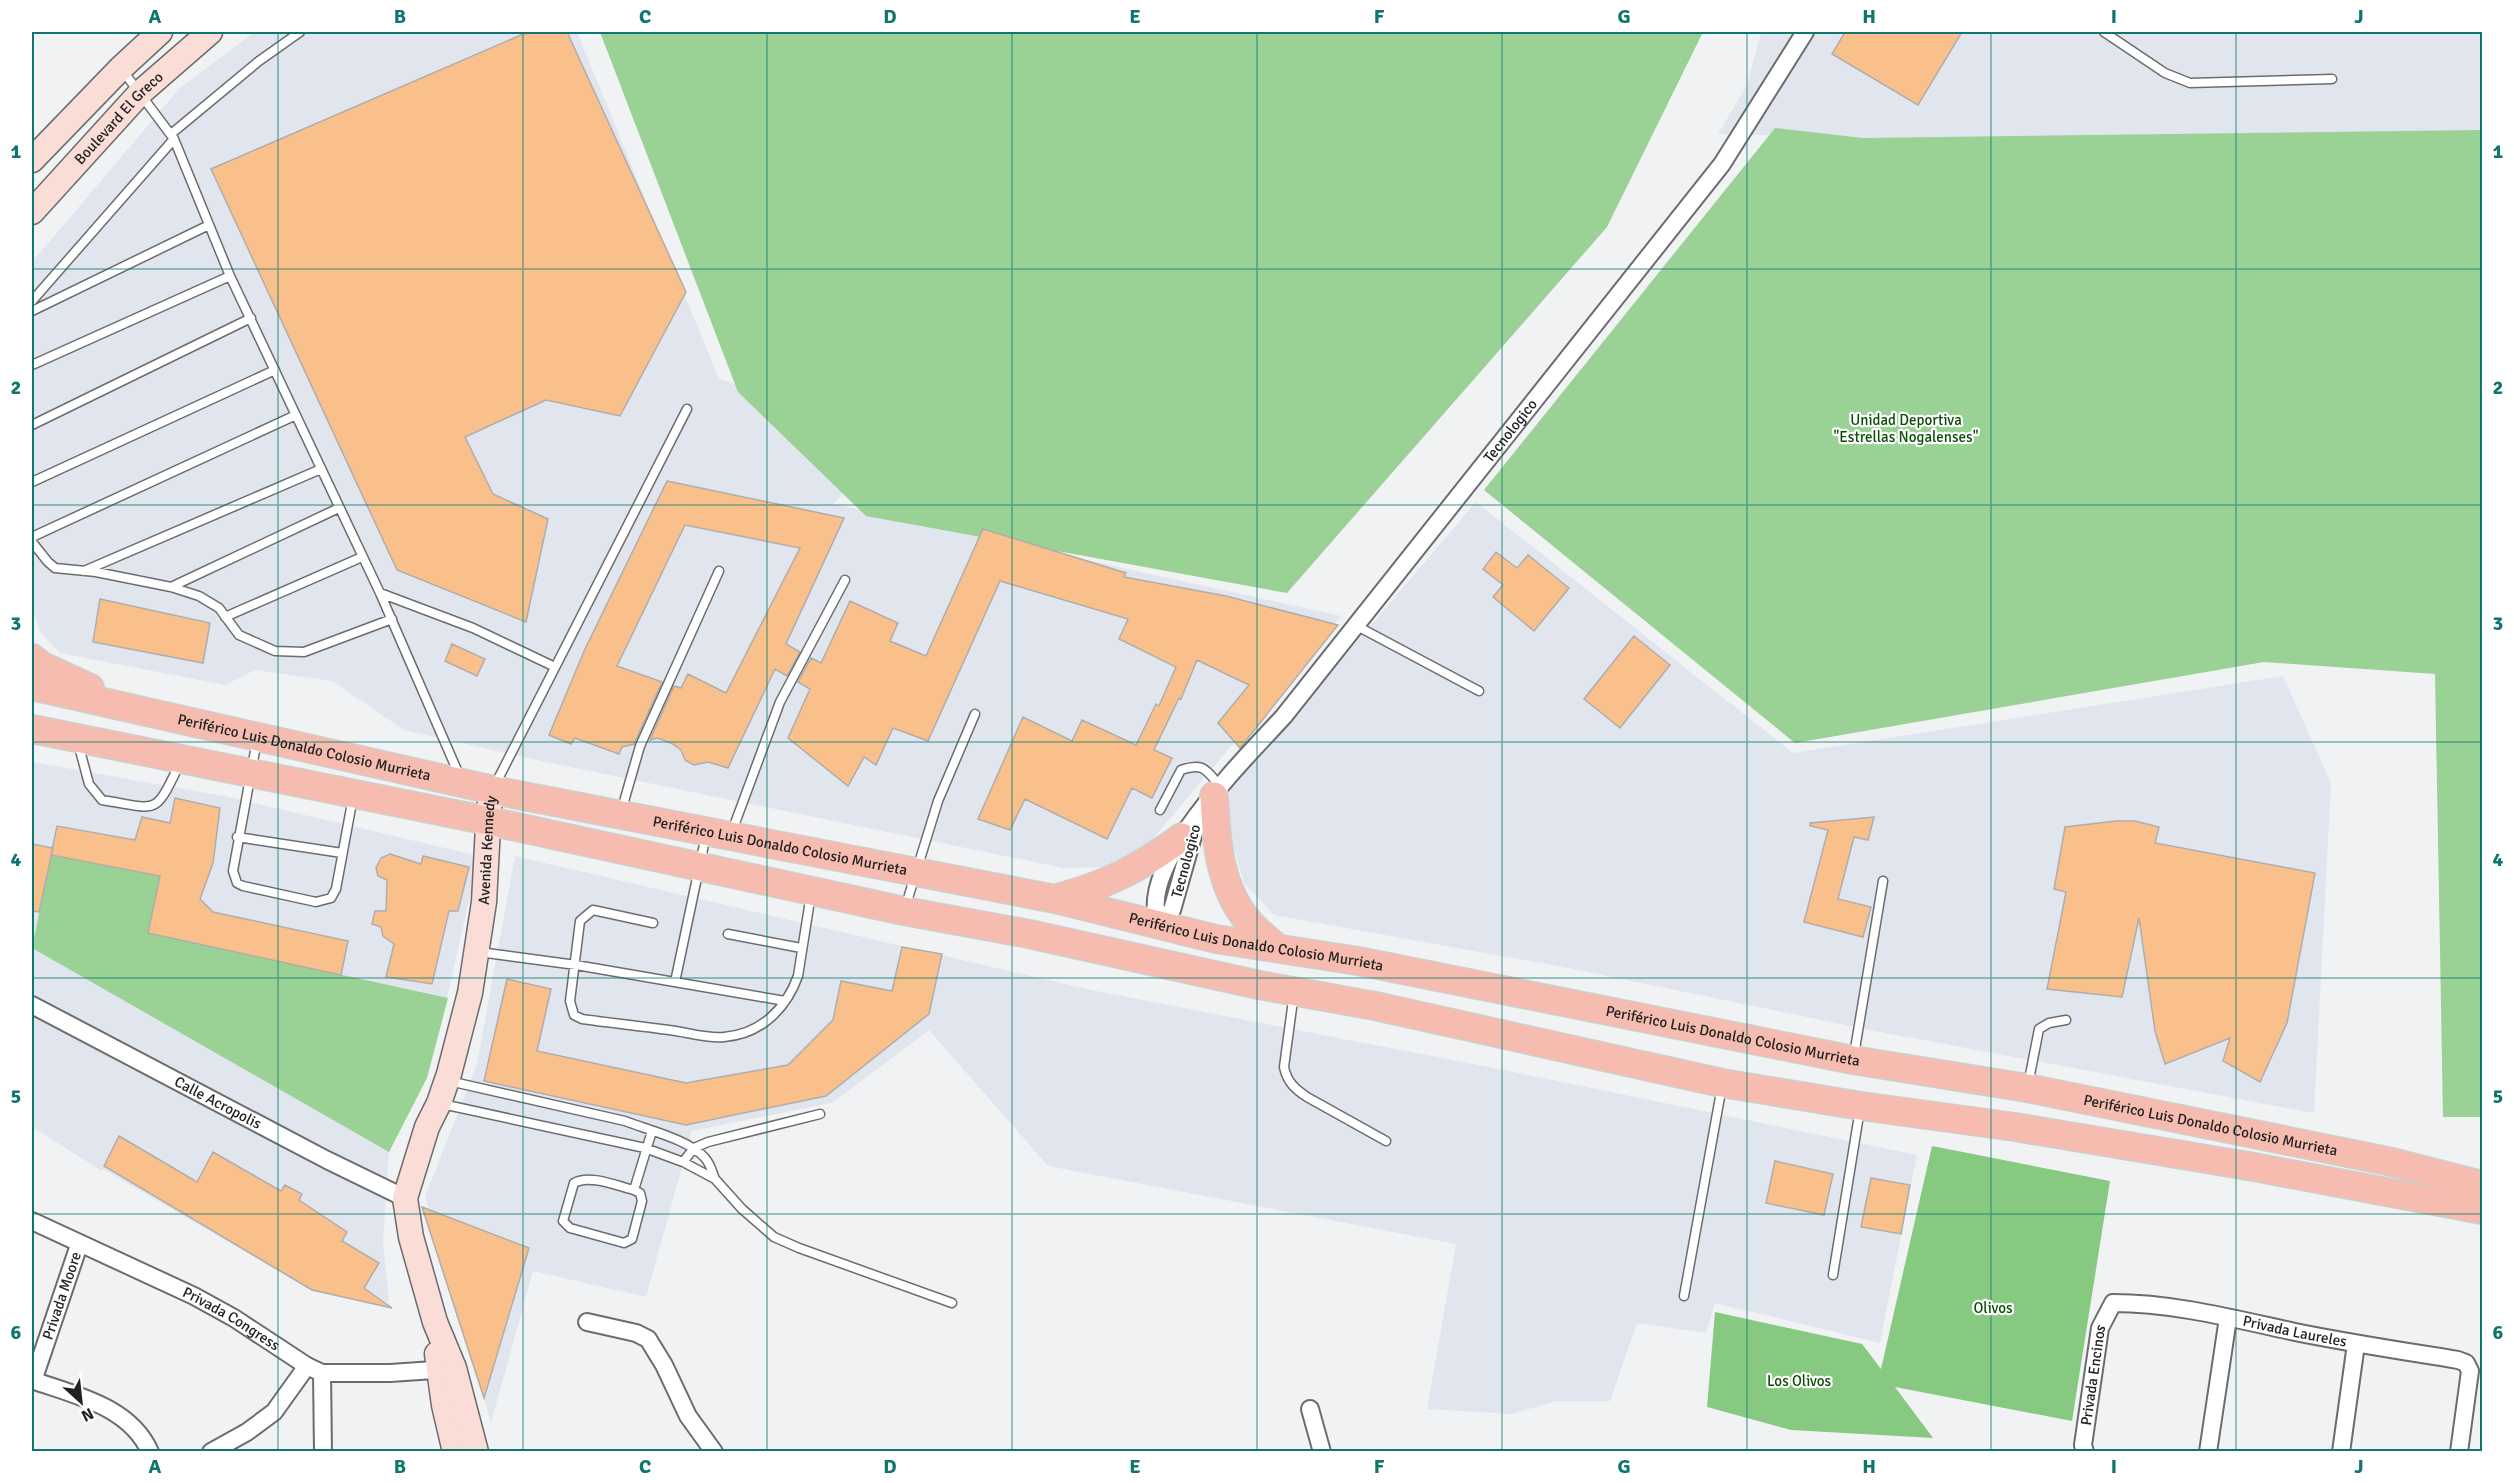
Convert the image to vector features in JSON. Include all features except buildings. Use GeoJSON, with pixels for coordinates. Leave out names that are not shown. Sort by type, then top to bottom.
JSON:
{"type":"FeatureCollection","features":[{"type":"Feature","properties":{"kind":"main road"},"geometry":{"type":"LineString","coordinates":[[32,658],[42,666],[135,709]]}},
{"type":"Feature","properties":{"kind":"main road","name":"Periférico Luis Donaldo Colosio Murrieta"},"geometry":{"type":"LineString","coordinates":[[32,686],[493,790],[1055,899],[1216,939],[1358,961],[1853,1060],[2027,1088],[2392,1162],[2482,1185]]}},
{"type":"Feature","properties":{"kind":"main road"},"geometry":{"type":"LineString","coordinates":[[32,729],[489,821],[811,891],[1029,933],[1259,986],[1386,1009],[1722,1083],[2254,1167],[2482,1210]]}},
{"type":"Feature","properties":{"kind":"main road"},"geometry":{"type":"LineString","coordinates":[[32,740],[68,736]]}},
{"type":"Feature","properties":{"kind":"main road"},"geometry":{"type":"LineString","coordinates":[[1211,799],[1216,838],[1225,878],[1249,922],[1277,948]]}},
{"type":"Feature","properties":{"kind":"main road"},"geometry":{"type":"LineString","coordinates":[[1055,899],[1090,889],[1131,872],[1182,837]]}},
{"type":"Feature","properties":{"kind":"main road"},"geometry":{"type":"LineString","coordinates":[[1029,933],[1040,926],[1056,922],[1120,930],[1159,923],[1183,940],[1233,963],[1259,986]]}},
{"type":"Feature","properties":{"kind":"main road"},"geometry":{"type":"LineString","coordinates":[[2392,1162],[2482,1165]]}},
{"type":"Feature","properties":{"kind":"main road"},"geometry":{"type":"LineString","coordinates":[[2443,1202],[2482,1221]]}},
{"type":"Feature","properties":{"kind":"street"},"geometry":{"type":"LineString","coordinates":[[32,160],[121,68],[160,32]]}},
{"type":"Feature","properties":{"kind":"street","name":"Boulevard El Greco"},"geometry":{"type":"LineString","coordinates":[[32,212],[141,92],[210,32]]}},
{"type":"Feature","properties":{"kind":"street","name":"Tecnologico"},"geometry":{"type":"LineString","coordinates":[[1211,799],[1172,910],[1159,923],[1155,913],[1156,892],[1167,860],[1182,837],[1211,799],[1284,716],[1722,164],[1805,32]]}},
{"type":"Feature","properties":{"kind":"street","name":"Avenida Kennedy"},"geometry":{"type":"LineString","coordinates":[[465,1450],[435,1322],[411,1237],[405,1198],[427,1127],[443,1092],[470,993],[484,902],[493,790]]}},
{"type":"Feature","properties":{"kind":"street","name":"Calle Acropolis"},"geometry":{"type":"LineString","coordinates":[[32,1005],[327,1160],[405,1198]]}},
{"type":"Feature","properties":{"kind":"street","name":"Privada Congress"},"geometry":{"type":"LineString","coordinates":[[32,1221],[79,1245],[195,1296],[314,1369]]}},
{"type":"Feature","properties":{"kind":"street","name":"Privada Moore"},"geometry":{"type":"LineString","coordinates":[[32,1380],[79,1245]]}},
{"type":"Feature","properties":{"kind":"street","name":"Privada Laureles"},"geometry":{"type":"LineString","coordinates":[[2113,1303],[2141,1303],[2466,1363],[2470,1371],[2459,1452]]}},
{"type":"Feature","properties":{"kind":"street","name":"Privada Encinos"},"geometry":{"type":"LineString","coordinates":[[2085,1452],[2083,1445],[2100,1328],[2113,1303]]}},
{"type":"Feature","properties":{"kind":"street"},"geometry":{"type":"LineString","coordinates":[[2208,1452],[2228,1318]]}},
{"type":"Feature","properties":{"kind":"street"},"geometry":{"type":"LineString","coordinates":[[587,1322],[636,1333],[648,1339],[664,1365],[688,1416],[714,1452]]}},
{"type":"Feature","properties":{"kind":"street"},"geometry":{"type":"LineString","coordinates":[[2342,1452],[2356,1344]]}},
{"type":"Feature","properties":{"kind":"street"},"geometry":{"type":"LineString","coordinates":[[314,1369],[390,1373],[446,1369]]}},
{"type":"Feature","properties":{"kind":"street"},"geometry":{"type":"LineString","coordinates":[[211,1452],[248,1432],[274,1412],[314,1369]]}},
{"type":"Feature","properties":{"kind":"street"},"geometry":{"type":"LineString","coordinates":[[314,1369],[323,1452]]}},
{"type":"Feature","properties":{"kind":"street"},"geometry":{"type":"LineString","coordinates":[[32,1380],[109,1407],[128,1422],[150,1452]]}},
{"type":"Feature","properties":{"kind":"street"},"geometry":{"type":"LineString","coordinates":[[1310,1409],[1322,1452]]}},
{"type":"Feature","properties":{"kind":"lane"},"geometry":{"type":"LineString","coordinates":[[32,301],[172,136],[259,61],[300,32]]}},
{"type":"Feature","properties":{"kind":"lane"},"geometry":{"type":"LineString","coordinates":[[2104,32],[2165,73],[2190,83],[2332,79]]}},
{"type":"Feature","properties":{"kind":"lane"},"geometry":{"type":"LineString","coordinates":[[121,68],[172,136],[230,276],[392,619],[463,783]]}},
{"type":"Feature","properties":{"kind":"lane"},"geometry":{"type":"LineString","coordinates":[[32,311],[209,225]]}},
{"type":"Feature","properties":{"kind":"lane"},"geometry":{"type":"LineString","coordinates":[[32,366],[230,276]]}},
{"type":"Feature","properties":{"kind":"lane"},"geometry":{"type":"LineString","coordinates":[[32,424],[251,318]]}},
{"type":"Feature","properties":{"kind":"lane"},"geometry":{"type":"LineString","coordinates":[[32,482],[275,370]]}},
{"type":"Feature","properties":{"kind":"lane","name":"Avenida Kennedy"},"geometry":{"type":"LineString","coordinates":[[493,790],[687,409]]}},
{"type":"Feature","properties":{"kind":"lane"},"geometry":{"type":"LineString","coordinates":[[32,537],[296,415]]}},
{"type":"Feature","properties":{"kind":"lane"},"geometry":{"type":"LineString","coordinates":[[84,571],[321,469]]}},
{"type":"Feature","properties":{"kind":"lane"},"geometry":{"type":"LineString","coordinates":[[171,587],[339,508]]}},
{"type":"Feature","properties":{"kind":"lane"},"geometry":{"type":"LineString","coordinates":[[32,542],[48,562],[56,568],[171,587],[211,601],[239,635],[275,651],[304,652],[392,619]]}},
{"type":"Feature","properties":{"kind":"lane"},"geometry":{"type":"LineString","coordinates":[[225,617],[362,557]]}},
{"type":"Feature","properties":{"kind":"lane"},"geometry":{"type":"LineString","coordinates":[[620,815],[640,746],[719,571]]}},
{"type":"Feature","properties":{"kind":"lane"},"geometry":{"type":"LineString","coordinates":[[675,982],[701,867],[780,702],[845,580]]}},
{"type":"Feature","properties":{"kind":"lane"},"geometry":{"type":"LineString","coordinates":[[380,593],[473,628],[555,667]]}},
{"type":"Feature","properties":{"kind":"lane"},"geometry":{"type":"LineString","coordinates":[[1355,625],[1479,691]]}},
{"type":"Feature","properties":{"kind":"lane"},"geometry":{"type":"LineString","coordinates":[[904,910],[938,801],[975,714]]}},
{"type":"Feature","properties":{"kind":"lane"},"geometry":{"type":"LineString","coordinates":[[68,736],[89,784],[102,800],[149,808],[157,805],[164,797],[182,760]]}},
{"type":"Feature","properties":{"kind":"lane"},"geometry":{"type":"LineString","coordinates":[[258,737],[232,871],[237,883],[316,902],[325,901],[334,893],[353,795]]}},
{"type":"Feature","properties":{"kind":"lane"},"geometry":{"type":"LineString","coordinates":[[1160,810],[1181,770],[1192,766],[1204,768],[1211,799]]}},
{"type":"Feature","properties":{"kind":"lane"},"geometry":{"type":"LineString","coordinates":[[237,837],[342,853]]}},
{"type":"Feature","properties":{"kind":"lane"},"geometry":{"type":"LineString","coordinates":[[1853,1060],[1883,881]]}},
{"type":"Feature","properties":{"kind":"lane"},"geometry":{"type":"LineString","coordinates":[[653,923],[593,910],[580,921],[570,1001],[574,1015],[582,1019],[724,1037],[749,1031],[766,1022],[778,1012],[785,1001],[798,976],[811,891]]}},
{"type":"Feature","properties":{"kind":"lane"},"geometry":{"type":"LineString","coordinates":[[728,934],[801,948]]}},
{"type":"Feature","properties":{"kind":"lane"},"geometry":{"type":"LineString","coordinates":[[476,951],[576,965],[785,1001]]}},
{"type":"Feature","properties":{"kind":"lane"},"geometry":{"type":"LineString","coordinates":[[1294,993],[1284,1067],[1286,1078],[1297,1091],[1386,1141]]}},
{"type":"Feature","properties":{"kind":"lane"},"geometry":{"type":"LineString","coordinates":[[2027,1088],[2039,1029],[2049,1023],[2066,1020]]}},
{"type":"Feature","properties":{"kind":"lane"},"geometry":{"type":"LineString","coordinates":[[1684,1296],[1722,1083]]}},
{"type":"Feature","properties":{"kind":"lane"},"geometry":{"type":"LineString","coordinates":[[443,1092],[625,1121],[694,1148],[710,1166],[715,1179]]}},
{"type":"Feature","properties":{"kind":"lane"},"geometry":{"type":"LineString","coordinates":[[443,1092],[645,1148],[683,1162],[715,1179],[742,1209],[774,1237],[952,1303]]}},
{"type":"Feature","properties":{"kind":"lane"},"geometry":{"type":"LineString","coordinates":[[1833,1275],[1861,1106]]}},
{"type":"Feature","properties":{"kind":"lane"},"geometry":{"type":"LineString","coordinates":[[683,1162],[694,1148],[708,1142],[820,1114]]}},
{"type":"Feature","properties":{"kind":"lane"},"geometry":{"type":"LineString","coordinates":[[634,1190],[652,1131]]}},
{"type":"Feature","properties":{"kind":"lane"},"geometry":{"type":"LineString","coordinates":[[588,1179],[634,1190],[640,1193],[642,1201],[632,1239],[629,1242],[624,1243],[570,1228],[563,1221],[574,1183],[579,1180],[588,1179]]}},
{"type":"Feature","properties":{"kind":"shaded area"},"geometry":{"type":"Polygon","coordinates":[[[254,32],[577,32],[719,379],[893,431],[834,504],[1341,616],[1146,847],[1116,867],[1063,868],[541,761],[404,730],[332,681],[255,670],[225,685],[60,653],[40,632],[32,606],[32,262],[179,89],[254,32]]]}},
{"type":"Feature","properties":{"kind":"shaded area"},"geometry":{"type":"Polygon","coordinates":[[[1761,32],[2482,32],[2482,153],[1718,134],[1747,85],[1761,32]]]}},
{"type":"Feature","properties":{"kind":"shaded area"},"geometry":{"type":"Polygon","coordinates":[[[1476,502],[1793,753],[2283,676],[2331,783],[2314,1113],[1875,1031],[1568,968],[1274,915],[1244,883],[1229,831],[1230,790],[1476,502]]]}},
{"type":"Feature","properties":{"kind":"shaded area"},"geometry":{"type":"Polygon","coordinates":[[[32,762],[224,796],[479,856],[438,1038],[389,1152],[383,1241],[389,1302],[312,1291],[103,1169],[102,1171],[32,1127],[32,762]]]}},
{"type":"Feature","properties":{"kind":"shaded area"},"geometry":{"type":"Polygon","coordinates":[[[515,856],[1091,990],[1499,1069],[1917,1155],[1880,1343],[1715,1303],[1706,1333],[1637,1323],[1610,1401],[1556,1401],[1512,1414],[1427,1409],[1456,1244],[1048,1166],[929,1030],[832,1103],[692,1131],[646,1297],[533,1271],[491,1423],[425,1197],[477,1064],[515,856]]]}},
{"type":"Feature","properties":{"kind":"green space"},"geometry":{"type":"Polygon","coordinates":[[[600,32],[1703,32],[1607,227],[1287,593],[866,516],[738,392],[600,32]]]}},
{"type":"Feature","properties":{"kind":"green space","name":"Unidad Deportiva \"Estrellas Nogalenses\""},"geometry":{"type":"Polygon","coordinates":[[[1775,128],[1863,138],[2482,130],[2482,1117],[2443,1117],[2435,674],[2264,662],[1795,743],[1484,490],[1775,128]]]}},
{"type":"Feature","properties":{"kind":"green space"},"geometry":{"type":"Polygon","coordinates":[[[51,855],[160,876],[149,933],[448,998],[427,1078],[389,1152],[32,948],[51,855]]]}},
{"type":"Feature","properties":{"kind":"green space","name":"Olivos"},"geometry":{"type":"Polygon","coordinates":[[[1932,1146],[2110,1181],[2072,1421],[1895,1387],[1933,1438],[1791,1430],[1707,1407],[1715,1312],[1862,1344],[1881,1369],[1932,1146]]]}},
{"type":"Feature","properties":{"kind":"park label","name":"Los Olivos"},"geometry":{"type":"Point","coordinates":[1799,1381]}}]}
